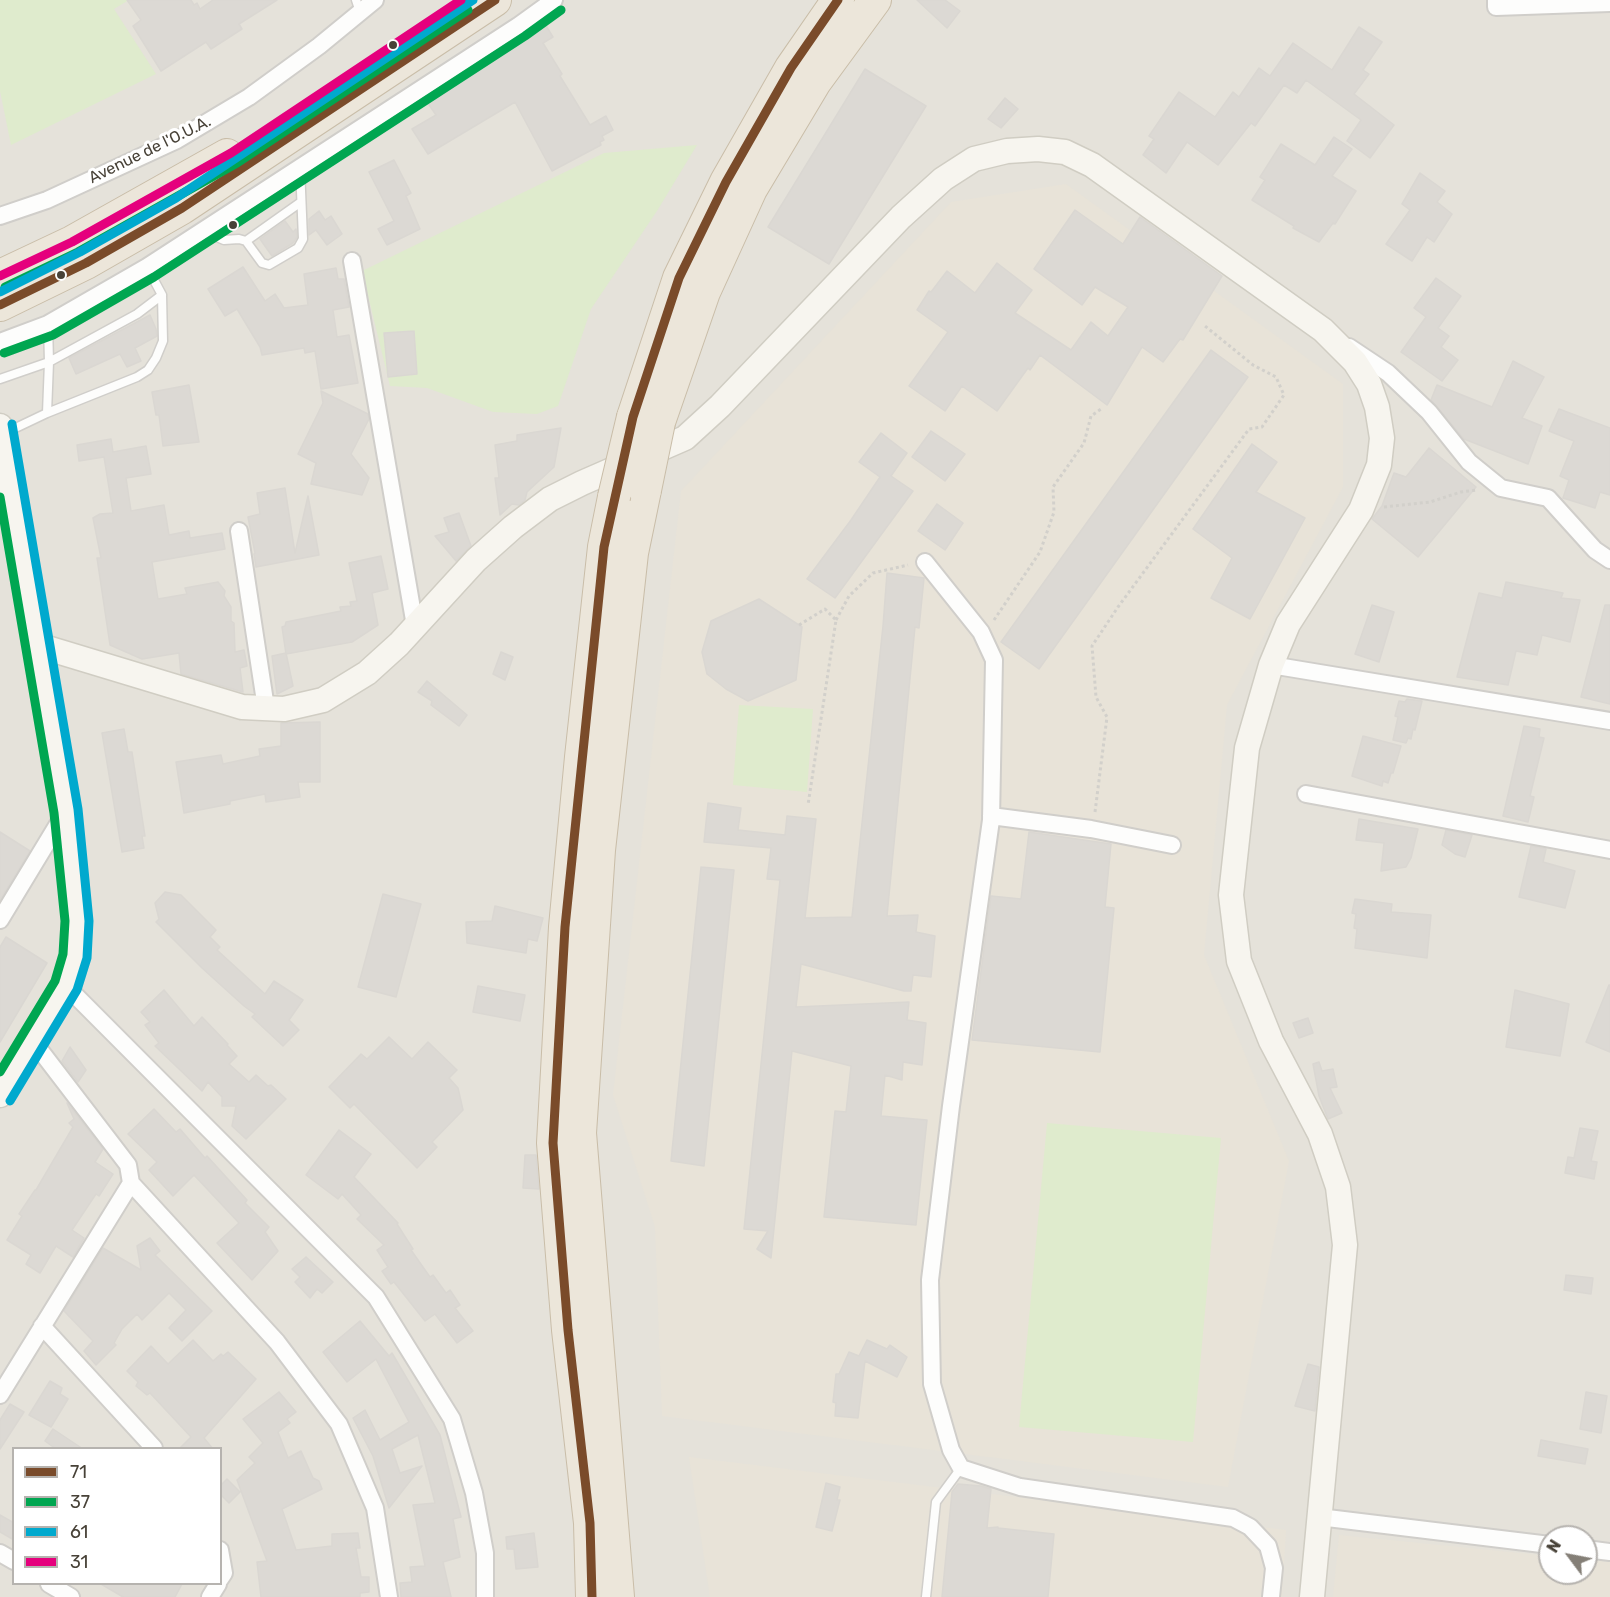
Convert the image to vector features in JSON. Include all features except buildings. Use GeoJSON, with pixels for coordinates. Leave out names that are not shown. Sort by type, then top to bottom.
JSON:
{"type":"FeatureCollection","features":[{"type":"Feature","properties":{"kind":"highway"},"geometry":{"type":"LineString","coordinates":[[0,276],[72,243],[231,153],[461,0]]}},
{"type":"Feature","properties":{"kind":"highway"},"geometry":{"type":"LineString","coordinates":[[0,305],[86,263],[182,208],[495,0]]}},
{"type":"Feature","properties":{"kind":"highway"},"geometry":{"type":"LineString","coordinates":[[618,1597],[580,1133],[599,850],[632,553],[645,490],[646,419],[679,278],[726,182],[791,68],[838,0]]}},
{"type":"Feature","properties":{"kind":"highway"},"geometry":{"type":"LineString","coordinates":[[592,1597],[590,1523],[567,1330],[553,1143],[565,927],[604,547],[614,497],[646,419],[751,189],[815,82],[875,0]]}},
{"type":"Feature","properties":{"kind":"street","name":"Avenue de l'O.U.A."},"geometry":{"type":"LineString","coordinates":[[0,216],[47,200],[177,140],[249,97],[358,6],[375,0]]}},
{"type":"Feature","properties":{"kind":"street"},"geometry":{"type":"LineString","coordinates":[[0,342],[48,324],[147,267],[518,26],[554,0]]}},
{"type":"Feature","properties":{"kind":"street"},"geometry":{"type":"LineString","coordinates":[[1496,0],[1496,7],[1610,3]]}},
{"type":"Feature","properties":{"kind":"street"},"geometry":{"type":"LineString","coordinates":[[37,645],[242,707],[284,710],[323,700],[367,673],[399,644],[476,560],[550,499],[685,438],[720,406],[901,218],[943,179],[974,159],[1007,151],[1038,149],[1065,152],[1101,172],[1323,330],[1388,373],[1429,412],[1469,462],[1501,488],[1548,498],[1595,550],[1610,560]]}},
{"type":"Feature","properties":{"kind":"street"},"geometry":{"type":"LineString","coordinates":[[352,261],[416,626]]}},
{"type":"Feature","properties":{"kind":"street"},"geometry":{"type":"LineString","coordinates":[[1312,1597],[1345,1245],[1338,1187],[1320,1134],[1271,1041],[1239,961],[1231,895],[1247,748],[1271,665],[1288,624],[1361,510],[1379,465],[1382,438],[1377,407],[1369,384],[1355,362],[1323,330]]}},
{"type":"Feature","properties":{"kind":"street"},"geometry":{"type":"LineString","coordinates":[[0,1095],[66,986],[75,957],[76,921],[66,811],[1,430]]}},
{"type":"Feature","properties":{"kind":"street"},"geometry":{"type":"LineString","coordinates":[[239,531],[266,708]]}},
{"type":"Feature","properties":{"kind":"street"},"geometry":{"type":"LineString","coordinates":[[925,562],[982,634],[994,660],[991,816],[952,1095],[930,1280],[932,1384],[951,1450],[961,1468],[1020,1487],[1233,1518],[1250,1527],[1268,1546],[1274,1568],[1271,1597]]}},
{"type":"Feature","properties":{"kind":"street"},"geometry":{"type":"LineString","coordinates":[[1271,665],[1610,721]]}},
{"type":"Feature","properties":{"kind":"street"},"geometry":{"type":"LineString","coordinates":[[1306,794],[1610,850]]}},
{"type":"Feature","properties":{"kind":"street"},"geometry":{"type":"LineString","coordinates":[[0,920],[66,811]]}},
{"type":"Feature","properties":{"kind":"street"},"geometry":{"type":"LineString","coordinates":[[991,816],[1091,829],[1172,844]]}},
{"type":"Feature","properties":{"kind":"street"},"geometry":{"type":"LineString","coordinates":[[66,986],[376,1297],[452,1419],[474,1493],[484,1553],[485,1597]]}},
{"type":"Feature","properties":{"kind":"street"},"geometry":{"type":"LineString","coordinates":[[33,1041],[128,1165],[131,1183],[278,1342],[339,1424],[375,1508],[389,1597]]}},
{"type":"Feature","properties":{"kind":"street"},"geometry":{"type":"LineString","coordinates":[[0,1395],[131,1183]]}},
{"type":"Feature","properties":{"kind":"street"},"geometry":{"type":"LineString","coordinates":[[42,1326],[152,1447]]}},
{"type":"Feature","properties":{"kind":"street"},"geometry":{"type":"LineString","coordinates":[[1320,1517],[1538,1544]]}},
{"type":"Feature","properties":{"kind":"street"},"geometry":{"type":"LineString","coordinates":[[222,1562],[224,1573],[222,1576]]}},
{"type":"Feature","properties":{"kind":"street"},"geometry":{"type":"LineString","coordinates":[[51,1585],[71,1597]]}},
{"type":"Feature","properties":{"kind":"lane"},"geometry":{"type":"LineString","coordinates":[[202,231],[224,240],[239,238],[246,241],[262,263],[269,265],[298,248],[303,239],[300,167]]}},
{"type":"Feature","properties":{"kind":"lane"},"geometry":{"type":"LineString","coordinates":[[246,241],[301,202]]}},
{"type":"Feature","properties":{"kind":"lane"},"geometry":{"type":"LineString","coordinates":[[1,430],[137,377],[148,370],[163,341],[162,295],[147,267]]}},
{"type":"Feature","properties":{"kind":"lane"},"geometry":{"type":"LineString","coordinates":[[0,379],[49,363],[137,314],[162,295]]}},
{"type":"Feature","properties":{"kind":"lane"},"geometry":{"type":"LineString","coordinates":[[46,413],[49,363],[48,324]]}},
{"type":"Feature","properties":{"kind":"lane"},"geometry":{"type":"LineString","coordinates":[[926,1597],[936,1502],[961,1468]]}},
{"type":"Feature","properties":{"kind":"path"},"geometry":{"type":"LineString","coordinates":[[1091,829],[1107,717],[1096,697],[1092,646],[1249,429],[1262,427],[1284,395],[1276,377],[1253,365],[1205,326]]}},
{"type":"Feature","properties":{"kind":"path"},"geometry":{"type":"LineString","coordinates":[[982,634],[1000,613],[1040,552],[1054,512],[1053,487],[1084,443],[1091,416],[1101,409]]}},
{"type":"Feature","properties":{"kind":"path"},"geometry":{"type":"LineString","coordinates":[[1361,510],[1430,502],[1461,492],[1501,488]]}},
{"type":"Feature","properties":{"kind":"path"},"geometry":{"type":"LineString","coordinates":[[808,805],[836,620],[849,596],[873,573],[925,562]]}},
{"type":"Feature","properties":{"kind":"path"},"geometry":{"type":"LineString","coordinates":[[798,625],[825,609],[836,620]]}},
{"type":"Feature","properties":{"kind":"shaded area"},"geometry":{"type":"Polygon","coordinates":[[[0,0],[1610,0],[1610,1597],[0,1597],[0,0]]]}},
{"type":"Feature","properties":{"kind":"shaded area"},"geometry":{"type":"Polygon","coordinates":[[[1066,184],[1343,384],[1343,487],[1227,705],[1204,955],[1289,1161],[1228,1487],[662,1416],[655,1227],[613,1095],[681,491],[951,202],[1066,184]]]}},
{"type":"Feature","properties":{"kind":"shaded area"},"geometry":{"type":"Polygon","coordinates":[[[689,1457],[1286,1530],[1282,1597],[710,1597],[689,1457]]]}},
{"type":"Feature","properties":{"kind":"shaded area"},"geometry":{"type":"Polygon","coordinates":[[[1339,1535],[1538,1555],[1538,1585],[1598,1585],[1598,1561],[1610,1562],[1610,1597],[1333,1597],[1339,1535]]]}},
{"type":"Feature","properties":{"kind":"green space"},"geometry":{"type":"Polygon","coordinates":[[[0,0],[129,0],[114,9],[156,74],[11,145],[0,91],[0,0]]]}},
{"type":"Feature","properties":{"kind":"green space"},"geometry":{"type":"Polygon","coordinates":[[[697,145],[657,211],[591,309],[558,406],[537,414],[493,412],[427,388],[390,386],[362,271],[604,153],[697,145]]]}},
{"type":"Feature","properties":{"kind":"green space"},"geometry":{"type":"Polygon","coordinates":[[[739,705],[813,709],[807,792],[733,785],[739,705]]]}},
{"type":"Feature","properties":{"kind":"green space"},"geometry":{"type":"Polygon","coordinates":[[[1047,1123],[1221,1138],[1193,1442],[1019,1427],[1047,1123]]]}},
{"type":"Feature","properties":{"kind":"transit line","name":"31"},"geometry":{"type":"LineString","coordinates":[[0,276],[72,242],[231,153],[461,0]]}},
{"type":"Feature","properties":{"kind":"transit line","name":"61"},"geometry":{"type":"LineString","coordinates":[[0,292],[80,252],[176,198],[473,0]]}},
{"type":"Feature","properties":{"kind":"transit line","name":"71"},"geometry":{"type":"LineString","coordinates":[[0,305],[86,263],[182,208],[495,0]]}},
{"type":"Feature","properties":{"kind":"transit line","name":"71"},"geometry":{"type":"LineString","coordinates":[[592,1597],[590,1523],[568,1330],[553,1143],[565,927],[604,547],[633,417],[679,278],[726,182],[791,68],[838,0]]}},
{"type":"Feature","properties":{"kind":"transit line","name":"37"},"geometry":{"type":"LineString","coordinates":[[5,287],[78,252],[237,163],[468,10]]}},
{"type":"Feature","properties":{"kind":"transit line","name":"37"},"geometry":{"type":"LineString","coordinates":[[4,353],[53,335],[154,277],[525,36],[561,10]]}},
{"type":"Feature","properties":{"kind":"transit line","name":"61"},"geometry":{"type":"LineString","coordinates":[[10,1101],[77,990],[87,958],[89,921],[78,809],[12,424]]}},
{"type":"Feature","properties":{"kind":"transit line","name":"37"},"geometry":{"type":"LineString","coordinates":[[0,497],[54,813],[65,921],[63,954],[55,981],[0,1072]]}}]}
